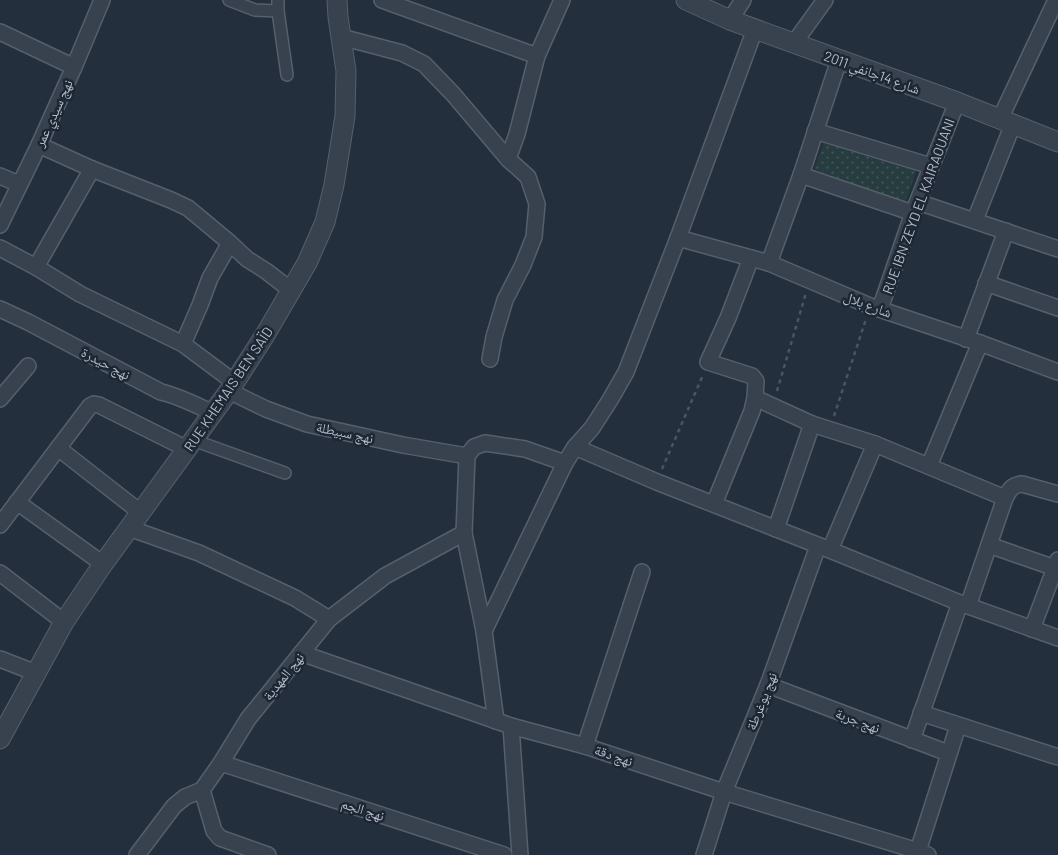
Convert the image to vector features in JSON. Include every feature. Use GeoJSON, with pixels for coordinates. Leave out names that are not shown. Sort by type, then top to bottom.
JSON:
{"type":"FeatureCollection","features":[{"type":"Feature","properties":{"kind":"street","name":"نهج سيدي عمر"},"geometry":{"type":"LineString","coordinates":[[0,225],[39,145],[102,0]]}},
{"type":"Feature","properties":{"kind":"street"},"geometry":{"type":"LineString","coordinates":[[229,0],[254,10],[278,6],[287,74]]}},
{"type":"Feature","properties":{"kind":"street","name":"RUE KHEMAIS BEN SAÏD"},"geometry":{"type":"LineString","coordinates":[[0,739],[64,622],[140,512],[213,413],[266,335],[307,263],[325,222],[334,185],[345,116],[346,71],[337,0]]}},
{"type":"Feature","properties":{"kind":"street"},"geometry":{"type":"LineString","coordinates":[[382,0],[537,56]]}},
{"type":"Feature","properties":{"kind":"street"},"geometry":{"type":"LineString","coordinates":[[508,159],[518,134],[537,56],[562,0]]}},
{"type":"Feature","properties":{"kind":"street","name":"شارع 14جانفي 2011"},"geometry":{"type":"LineString","coordinates":[[686,0],[730,20],[957,102],[1058,142]]}},
{"type":"Feature","properties":{"kind":"street"},"geometry":{"type":"LineString","coordinates":[[730,20],[743,0]]}},
{"type":"Feature","properties":{"kind":"street"},"geometry":{"type":"LineString","coordinates":[[794,43],[825,0]]}},
{"type":"Feature","properties":{"kind":"street"},"geometry":{"type":"LineString","coordinates":[[975,220],[1006,122],[1056,0]]}},
{"type":"Feature","properties":{"kind":"street"},"geometry":{"type":"LineString","coordinates":[[484,631],[565,463],[575,447],[592,428],[626,372],[678,238],[755,29]]}},
{"type":"Feature","properties":{"kind":"street"},"geometry":{"type":"LineString","coordinates":[[0,32],[74,67]]}},
{"type":"Feature","properties":{"kind":"street"},"geometry":{"type":"LineString","coordinates":[[341,37],[402,54],[424,64],[508,159],[528,177],[537,204],[534,237],[523,265],[505,300],[494,337],[490,359]]}},
{"type":"Feature","properties":{"kind":"street"},"geometry":{"type":"LineString","coordinates":[[769,263],[801,176],[839,60]]}},
{"type":"Feature","properties":{"kind":"street","name":"RUE IBN ZEYD EL KAIRAOUANI"},"geometry":{"type":"LineString","coordinates":[[875,308],[957,102]]}},
{"type":"Feature","properties":{"kind":"street"},"geometry":{"type":"LineString","coordinates":[[815,131],[931,166]]}},
{"type":"Feature","properties":{"kind":"street"},"geometry":{"type":"LineString","coordinates":[[39,145],[188,208],[247,259],[292,291]]}},
{"type":"Feature","properties":{"kind":"street"},"geometry":{"type":"LineString","coordinates":[[36,267],[92,169]]}},
{"type":"Feature","properties":{"kind":"street"},"geometry":{"type":"LineString","coordinates":[[0,176],[19,184]]}},
{"type":"Feature","properties":{"kind":"street"},"geometry":{"type":"LineString","coordinates":[[801,176],[916,207],[975,220],[1058,249]]}},
{"type":"Feature","properties":{"kind":"street"},"geometry":{"type":"LineString","coordinates":[[929,466],[973,341],[986,283],[1006,231]]}},
{"type":"Feature","properties":{"kind":"street","name":"شارع بلال"},"geometry":{"type":"LineString","coordinates":[[678,238],[769,263],[875,308],[1058,372]]}},
{"type":"Feature","properties":{"kind":"street"},"geometry":{"type":"LineString","coordinates":[[183,344],[210,278],[230,243]]}},
{"type":"Feature","properties":{"kind":"street","name":"نهج سبيطلة"},"geometry":{"type":"LineString","coordinates":[[0,248],[80,294],[183,344],[231,386],[266,409],[307,424],[403,445],[466,456]]}},
{"type":"Feature","properties":{"kind":"street"},"geometry":{"type":"LineString","coordinates":[[714,504],[752,410],[756,381],[752,376],[708,362],[728,318],[751,258]]}},
{"type":"Feature","properties":{"kind":"street"},"geometry":{"type":"LineString","coordinates":[[986,283],[1058,308]]}},
{"type":"Feature","properties":{"kind":"street","name":"نهج حيدرة"},"geometry":{"type":"LineString","coordinates":[[0,309],[161,392],[178,397],[213,413]]}},
{"type":"Feature","properties":{"kind":"street"},"geometry":{"type":"LineString","coordinates":[[0,399],[28,366]]}},
{"type":"Feature","properties":{"kind":"street"},"geometry":{"type":"LineString","coordinates":[[755,398],[812,424],[875,444],[1006,498]]}},
{"type":"Feature","properties":{"kind":"street"},"geometry":{"type":"LineString","coordinates":[[0,525],[87,409],[94,404],[190,445],[285,473]]}},
{"type":"Feature","properties":{"kind":"street"},"geometry":{"type":"LineString","coordinates":[[776,529],[812,424]]}},
{"type":"Feature","properties":{"kind":"street"},"geometry":{"type":"LineString","coordinates":[[496,721],[484,631],[464,533],[466,456],[474,447],[485,443],[525,450],[565,463]]}},
{"type":"Feature","properties":{"kind":"street","name":"نهج يوغرطة"},"geometry":{"type":"LineString","coordinates":[[704,855],[724,792],[824,548],[875,444]]}},
{"type":"Feature","properties":{"kind":"street"},"geometry":{"type":"LineString","coordinates":[[575,447],[657,482],[964,605],[1058,638]]}},
{"type":"Feature","properties":{"kind":"street"},"geometry":{"type":"LineString","coordinates":[[58,448],[140,512]]}},
{"type":"Feature","properties":{"kind":"street"},"geometry":{"type":"LineString","coordinates":[[912,740],[921,713],[1012,486],[1022,484],[1058,494]]}},
{"type":"Feature","properties":{"kind":"street"},"geometry":{"type":"LineString","coordinates":[[17,502],[103,564]]}},
{"type":"Feature","properties":{"kind":"street"},"geometry":{"type":"LineString","coordinates":[[129,528],[199,553],[295,598],[329,618]]}},
{"type":"Feature","properties":{"kind":"street","name":"نهج المهدية"},"geometry":{"type":"LineString","coordinates":[[137,855],[174,806],[185,796],[202,790],[248,719],[329,618],[385,576],[464,533]]}},
{"type":"Feature","properties":{"kind":"street"},"geometry":{"type":"LineString","coordinates":[[989,545],[1056,564],[1032,629]]}},
{"type":"Feature","properties":{"kind":"street"},"geometry":{"type":"LineString","coordinates":[[585,746],[642,572]]}},
{"type":"Feature","properties":{"kind":"street"},"geometry":{"type":"LineString","coordinates":[[0,573],[64,622]]}},
{"type":"Feature","properties":{"kind":"street","name":"نهج دقة"},"geometry":{"type":"LineString","coordinates":[[301,653],[511,726],[585,746],[724,792],[923,853]]}},
{"type":"Feature","properties":{"kind":"street"},"geometry":{"type":"LineString","coordinates":[[0,659],[36,673]]}},
{"type":"Feature","properties":{"kind":"street","name":"نهج جربة"},"geometry":{"type":"LineString","coordinates":[[768,685],[948,754]]}},
{"type":"Feature","properties":{"kind":"street"},"geometry":{"type":"LineString","coordinates":[[921,713],[1058,756]]}},
{"type":"Feature","properties":{"kind":"street"},"geometry":{"type":"LineString","coordinates":[[511,726],[520,855]]}},
{"type":"Feature","properties":{"kind":"street"},"geometry":{"type":"LineString","coordinates":[[923,853],[948,754],[958,726]]}},
{"type":"Feature","properties":{"kind":"street","name":"نهج الجم"},"geometry":{"type":"LineString","coordinates":[[221,763],[504,855]]}},
{"type":"Feature","properties":{"kind":"street"},"geometry":{"type":"LineString","coordinates":[[202,790],[214,831],[220,838],[268,855]]}},
{"type":"Feature","properties":{"kind":"path"},"geometry":{"type":"LineString","coordinates":[[772,407],[810,280]]}},
{"type":"Feature","properties":{"kind":"path"},"geometry":{"type":"LineString","coordinates":[[830,429],[875,308]]}},
{"type":"Feature","properties":{"kind":"path"},"geometry":{"type":"LineString","coordinates":[[657,482],[708,362]]}},
{"type":"Feature","properties":{"kind":"green space"},"geometry":{"type":"Polygon","coordinates":[[[828,132],[918,166],[905,203],[814,169],[828,132]]]}}]}
